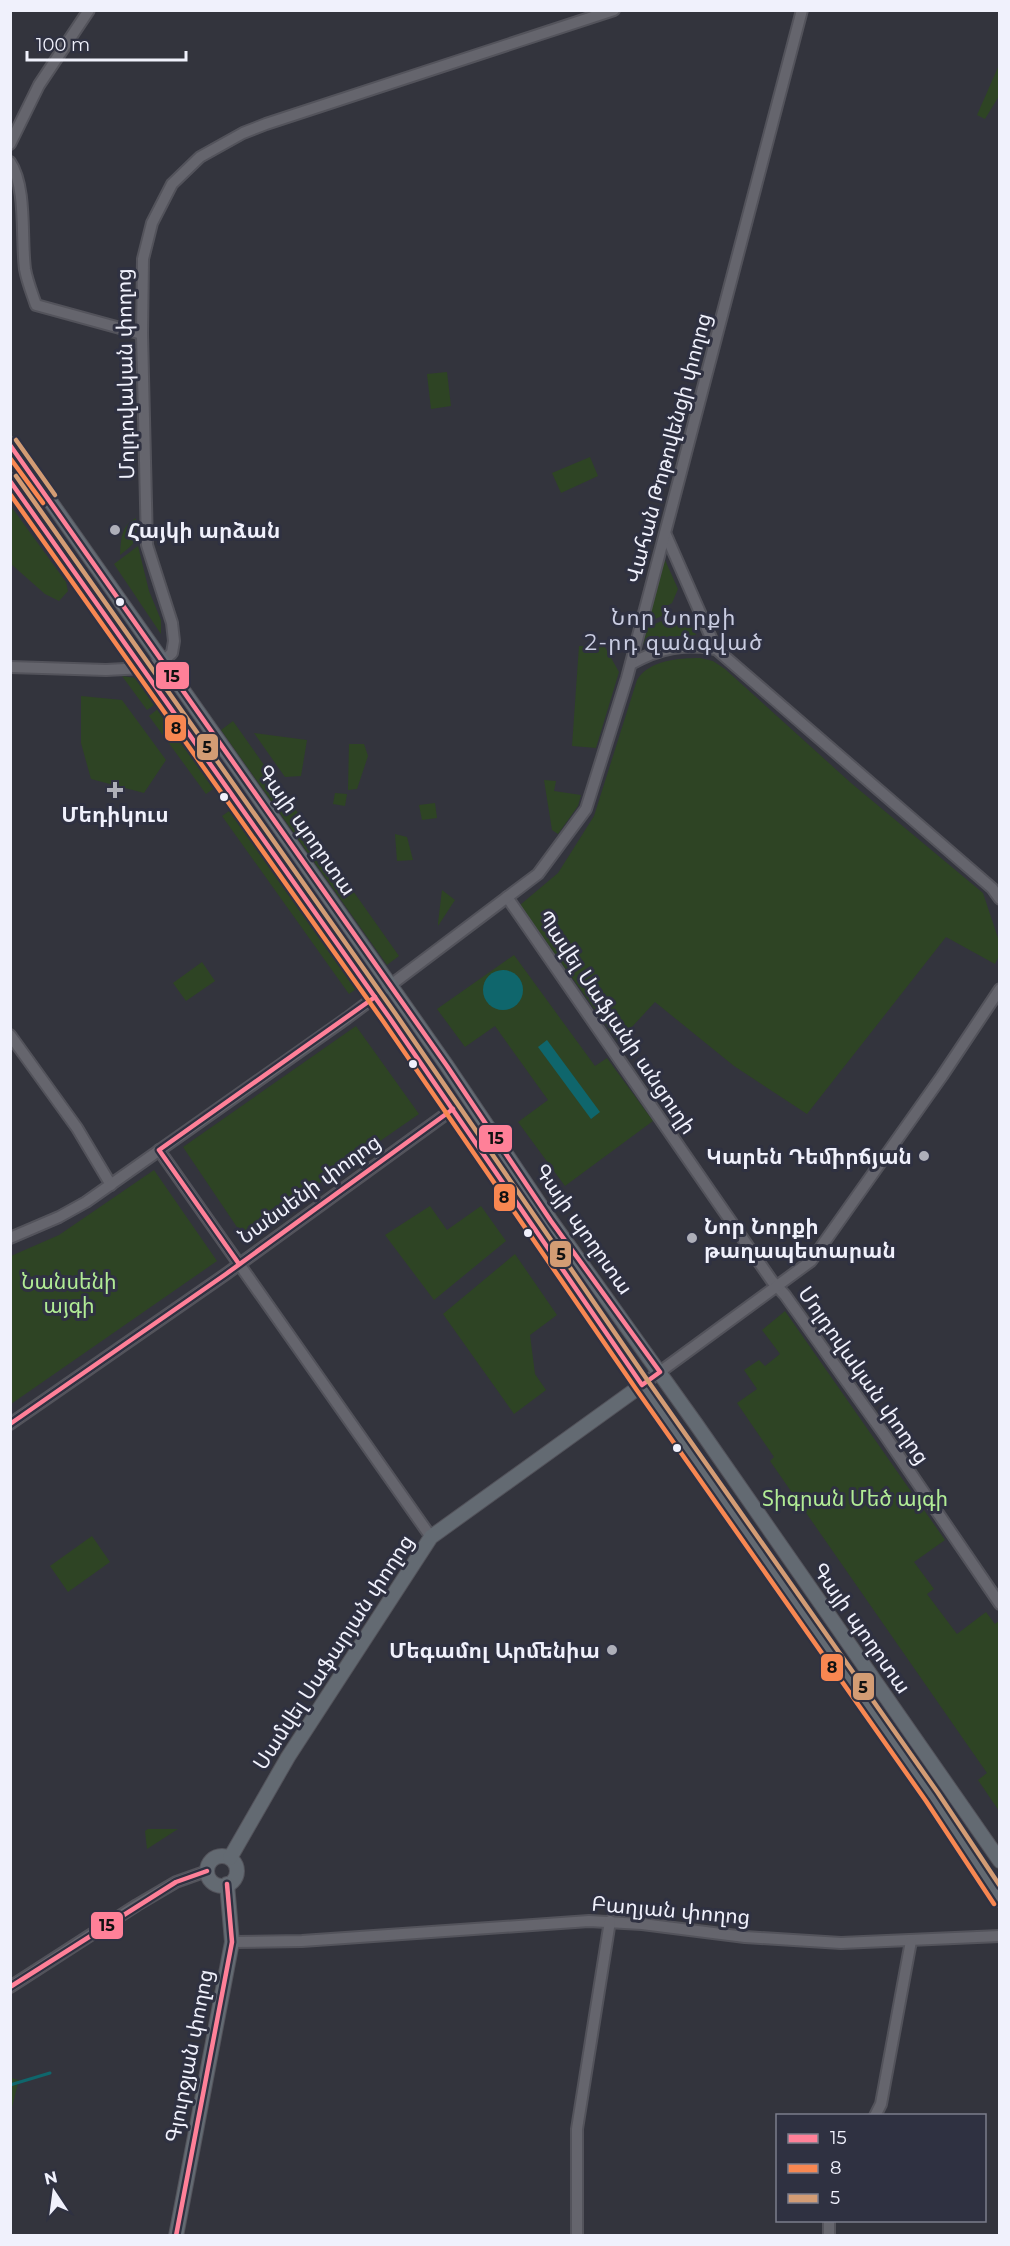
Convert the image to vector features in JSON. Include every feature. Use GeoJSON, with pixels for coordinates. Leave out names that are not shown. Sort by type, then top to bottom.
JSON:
{"type":"FeatureCollection","features":[{"type":"Feature","properties":{"kind":"main road","name":"Գայի պողոտա"},"geometry":{"type":"LineString","coordinates":[[10,444],[447,1066],[545,1212],[660,1372],[999,1862]]}},
{"type":"Feature","properties":{"kind":"main road","name":"Գայի պողոտա"},"geometry":{"type":"LineString","coordinates":[[10,480],[375,997],[642,1385],[926,1787],[999,1900]]}},
{"type":"Feature","properties":{"kind":"main road","name":"Սամվել Սաֆարյան փողոց"},"geometry":{"type":"LineString","coordinates":[[230,1858],[288,1757],[431,1537],[642,1385]]}},
{"type":"Feature","properties":{"kind":"main road"},"geometry":{"type":"LineString","coordinates":[[217,1857],[230,1858],[237,1870],[234,1879],[227,1884],[214,1883],[207,1871],[210,1863],[217,1857]]}},
{"type":"Feature","properties":{"kind":"main road","name":"Գյուրջյան փողոց"},"geometry":{"type":"LineString","coordinates":[[176,2235],[232,1942],[227,1884]]}},
{"type":"Feature","properties":{"kind":"street"},"geometry":{"type":"LineString","coordinates":[[10,144],[39,85],[89,10]]}},
{"type":"Feature","properties":{"kind":"street","name":"Մոլդովական փողոց"},"geometry":{"type":"LineString","coordinates":[[163,662],[172,653],[174,641],[172,623],[147,545],[142,334],[143,259],[152,223],[172,184],[200,157],[243,133],[614,10]]}},
{"type":"Feature","properties":{"kind":"street","name":"Վահան Թոթովենցի փողոց"},"geometry":{"type":"LineString","coordinates":[[390,986],[538,874],[586,809],[631,664],[802,10]]}},
{"type":"Feature","properties":{"kind":"street"},"geometry":{"type":"LineString","coordinates":[[10,162],[19,180],[25,267],[36,305],[142,334]]}},
{"type":"Feature","properties":{"kind":"street"},"geometry":{"type":"LineString","coordinates":[[666,534],[716,649],[996,889],[999,899]]}},
{"type":"Feature","properties":{"kind":"street"},"geometry":{"type":"LineString","coordinates":[[631,664],[648,654],[665,649],[684,646],[716,649]]}},
{"type":"Feature","properties":{"kind":"street"},"geometry":{"type":"LineString","coordinates":[[10,667],[144,669],[163,662]]}},
{"type":"Feature","properties":{"kind":"street","name":"Պավել Սաֆյանի անցուղի"},"geometry":{"type":"LineString","coordinates":[[507,897],[777,1288]]}},
{"type":"Feature","properties":{"kind":"street"},"geometry":{"type":"LineString","coordinates":[[10,1239],[59,1218],[111,1185],[390,986]]}},
{"type":"Feature","properties":{"kind":"street"},"geometry":{"type":"LineString","coordinates":[[642,1385],[811,1261],[942,1076],[999,989]]}},
{"type":"Feature","properties":{"kind":"street"},"geometry":{"type":"LineString","coordinates":[[10,1035],[77,1128],[111,1185]]}},
{"type":"Feature","properties":{"kind":"street","name":"Նանսենի փողոց"},"geometry":{"type":"LineString","coordinates":[[10,1424],[239,1264],[453,1109]]}},
{"type":"Feature","properties":{"kind":"street"},"geometry":{"type":"LineString","coordinates":[[159,1150],[431,1537]]}},
{"type":"Feature","properties":{"kind":"street","name":"Մոլդովական փողոց"},"geometry":{"type":"LineString","coordinates":[[777,1288],[789,1301],[884,1434],[999,1604]]}},
{"type":"Feature","properties":{"kind":"street"},"geometry":{"type":"LineString","coordinates":[[10,1987],[176,1882],[207,1871]]}},
{"type":"Feature","properties":{"kind":"street"},"geometry":{"type":"LineString","coordinates":[[577,2235],[577,2129],[610,1921]]}},
{"type":"Feature","properties":{"kind":"street","name":"Բաղյան փողոց"},"geometry":{"type":"LineString","coordinates":[[232,1942],[302,1941],[610,1921],[745,1937],[841,1943],[999,1936]]}},
{"type":"Feature","properties":{"kind":"street"},"geometry":{"type":"LineString","coordinates":[[876,2114],[881,2104],[910,1941]]}},
{"type":"Feature","properties":{"kind":"green space"},"geometry":{"type":"Polygon","coordinates":[[[999,65],[999,96],[985,119],[977,115],[999,65]]]}},
{"type":"Feature","properties":{"kind":"green space"},"geometry":{"type":"Polygon","coordinates":[[[447,372],[451,406],[431,409],[427,374],[447,372]]]}},
{"type":"Feature","properties":{"kind":"green space"},"geometry":{"type":"Polygon","coordinates":[[[590,457],[598,476],[561,493],[552,473],[590,457]]]}},
{"type":"Feature","properties":{"kind":"green space"},"geometry":{"type":"Polygon","coordinates":[[[10,505],[66,582],[68,591],[59,601],[45,594],[11,564],[10,505]]]}},
{"type":"Feature","properties":{"kind":"green space"},"geometry":{"type":"Polygon","coordinates":[[[136,518],[135,540],[131,547],[120,555],[125,529],[136,518]]]}},
{"type":"Feature","properties":{"kind":"green space"},"geometry":{"type":"Polygon","coordinates":[[[138,546],[149,591],[161,620],[161,634],[114,564],[138,546]]]}},
{"type":"Feature","properties":{"kind":"green space"},"geometry":{"type":"Polygon","coordinates":[[[665,560],[678,589],[672,603],[663,608],[662,616],[648,622],[665,560]]]}},
{"type":"Feature","properties":{"kind":"green space"},"geometry":{"type":"Polygon","coordinates":[[[680,619],[691,623],[696,635],[669,637],[643,644],[648,627],[664,620],[672,623],[680,619]]]}},
{"type":"Feature","properties":{"kind":"green space"},"geometry":{"type":"Polygon","coordinates":[[[579,646],[605,647],[619,672],[596,748],[572,746],[579,646]]]}},
{"type":"Feature","properties":{"kind":"green space"},"geometry":{"type":"Polygon","coordinates":[[[700,658],[713,661],[725,669],[851,783],[983,893],[999,941],[999,956],[995,964],[946,937],[807,1114],[734,1066],[655,1002],[618,1042],[520,905],[558,873],[594,816],[637,680],[642,673],[665,661],[700,658]]]}},
{"type":"Feature","properties":{"kind":"green space"},"geometry":{"type":"Polygon","coordinates":[[[122,676],[136,678],[157,703],[147,710],[122,676]]]}},
{"type":"Feature","properties":{"kind":"green space"},"geometry":{"type":"Polygon","coordinates":[[[81,696],[122,700],[166,760],[144,793],[91,779],[81,743],[81,696]]]}},
{"type":"Feature","properties":{"kind":"green space"},"geometry":{"type":"Polygon","coordinates":[[[159,708],[216,787],[206,794],[149,716],[159,708]]]}},
{"type":"Feature","properties":{"kind":"green space"},"geometry":{"type":"Polygon","coordinates":[[[233,721],[399,956],[387,965],[221,730],[233,721]]]}},
{"type":"Feature","properties":{"kind":"green space"},"geometry":{"type":"Polygon","coordinates":[[[254,733],[307,740],[301,776],[285,777],[254,733]]]}},
{"type":"Feature","properties":{"kind":"green space"},"geometry":{"type":"Polygon","coordinates":[[[349,744],[364,744],[368,756],[357,789],[348,790],[349,744]]]}},
{"type":"Feature","properties":{"kind":"green space"},"geometry":{"type":"Polygon","coordinates":[[[544,780],[556,781],[554,791],[581,795],[578,806],[558,834],[552,830],[544,780]]]}},
{"type":"Feature","properties":{"kind":"green space"},"geometry":{"type":"Polygon","coordinates":[[[335,793],[347,794],[345,806],[333,804],[335,793]]]}},
{"type":"Feature","properties":{"kind":"green space"},"geometry":{"type":"Polygon","coordinates":[[[435,803],[437,818],[422,820],[419,805],[435,803]]]}},
{"type":"Feature","properties":{"kind":"green space"},"geometry":{"type":"Polygon","coordinates":[[[232,809],[359,987],[349,994],[222,816],[232,809]]]}},
{"type":"Feature","properties":{"kind":"green space"},"geometry":{"type":"Polygon","coordinates":[[[395,834],[407,837],[413,860],[397,861],[395,834]]]}},
{"type":"Feature","properties":{"kind":"green space"},"geometry":{"type":"Polygon","coordinates":[[[442,890],[455,900],[438,926],[438,923],[442,890]]]}},
{"type":"Feature","properties":{"kind":"green space"},"geometry":{"type":"Polygon","coordinates":[[[514,955],[595,1066],[607,1058],[653,1121],[565,1186],[518,1122],[548,1100],[495,1026],[465,1047],[437,1009],[514,955]]]}},
{"type":"Feature","properties":{"kind":"green space"},"geometry":{"type":"Polygon","coordinates":[[[202,962],[215,981],[186,1001],[173,983],[202,962]]]}},
{"type":"Feature","properties":{"kind":"green space"},"geometry":{"type":"Polygon","coordinates":[[[356,1026],[419,1114],[243,1236],[183,1147],[356,1026]]]}},
{"type":"Feature","properties":{"kind":"green space","name":"Նանսենի այգի"},"geometry":{"type":"Polygon","coordinates":[[[154,1170],[217,1261],[11,1404],[11,1256],[59,1235],[154,1170]]]}},
{"type":"Feature","properties":{"kind":"green space"},"geometry":{"type":"Polygon","coordinates":[[[430,1206],[447,1230],[481,1206],[506,1241],[434,1300],[385,1235],[430,1206]]]}},
{"type":"Feature","properties":{"kind":"green space"},"geometry":{"type":"Polygon","coordinates":[[[515,1254],[557,1315],[530,1335],[535,1374],[546,1390],[514,1414],[443,1314],[515,1254]]]}},
{"type":"Feature","properties":{"kind":"green space","name":"Տիգրան Մեծ այգի"},"geometry":{"type":"Polygon","coordinates":[[[785,1311],[945,1540],[914,1562],[934,1589],[927,1594],[957,1634],[986,1612],[995,1624],[999,1621],[999,1811],[978,1780],[987,1773],[770,1461],[774,1457],[737,1403],[757,1389],[744,1370],[759,1360],[765,1366],[780,1354],[762,1330],[785,1311]]]}},
{"type":"Feature","properties":{"kind":"green space"},"geometry":{"type":"Polygon","coordinates":[[[92,1536],[110,1562],[68,1592],[50,1566],[92,1536]]]}},
{"type":"Feature","properties":{"kind":"green space"},"geometry":{"type":"Polygon","coordinates":[[[148,1829],[178,1829],[147,1849],[145,1831],[148,1829]]]}},
{"type":"Feature","properties":{"kind":"green space"},"geometry":{"type":"Polygon","coordinates":[[[10,2078],[19,2080],[11,2111],[10,2078]]]}},
{"type":"Feature","properties":{"kind":"water"},"geometry":{"type":"Polygon","coordinates":[[[503,970],[517,976],[523,990],[517,1004],[503,1010],[489,1004],[483,990],[489,976],[503,970]]]}},
{"type":"Feature","properties":{"kind":"water"},"geometry":{"type":"Polygon","coordinates":[[[547,1040],[600,1112],[591,1119],[538,1047],[547,1040]]]}},
{"type":"Feature","properties":{"kind":"waterway"},"geometry":{"type":"LineString","coordinates":[[10,2085],[50,2073]]}},
{"type":"Feature","properties":{"kind":"transit line","name":"5"},"geometry":{"type":"LineString","coordinates":[[16,440],[55,495]]}},
{"type":"Feature","properties":{"kind":"transit line","name":"15"},"geometry":{"type":"LineString","coordinates":[[10,445],[447,1066],[551,1221],[660,1372],[642,1385],[389,1017],[10,481]]}},
{"type":"Feature","properties":{"kind":"transit line","name":"8"},"geometry":{"type":"LineString","coordinates":[[10,458],[43,503]]}},
{"type":"Feature","properties":{"kind":"transit line","name":"5"},"geometry":{"type":"LineString","coordinates":[[16,476],[395,1013],[648,1381],[938,1793],[1000,1886]]}},
{"type":"Feature","properties":{"kind":"transit line","name":"8"},"geometry":{"type":"LineString","coordinates":[[10,494],[383,1021],[636,1389],[926,1801],[994,1904]]}},
{"type":"Feature","properties":{"kind":"transit line","name":"15"},"geometry":{"type":"LineString","coordinates":[[239,1264],[159,1150],[375,997]]}},
{"type":"Feature","properties":{"kind":"transit line","name":"15"},"geometry":{"type":"LineString","coordinates":[[10,1424],[226,1274],[453,1109]]}},
{"type":"Feature","properties":{"kind":"transit line","name":"15"},"geometry":{"type":"LineString","coordinates":[[10,1987],[176,1882],[207,1871]]}},
{"type":"Feature","properties":{"kind":"transit line","name":"15"},"geometry":{"type":"LineString","coordinates":[[176,2236],[232,1942],[227,1884]]}},
{"type":"Feature","properties":{"kind":"place","name":"Հայկի արձան"},"geometry":{"type":"Point","coordinates":[115,530]}},
{"type":"Feature","properties":{"kind":"place","name":"Մեդիկուս"},"geometry":{"type":"Point","coordinates":[115,790]}},
{"type":"Feature","properties":{"kind":"place","name":"Կարեն Դեմիրճյան"},"geometry":{"type":"Point","coordinates":[924,1156]}},
{"type":"Feature","properties":{"kind":"place","name":"Նոր Նորքի թաղապետարան"},"geometry":{"type":"Point","coordinates":[692,1238]}},
{"type":"Feature","properties":{"kind":"place","name":"Մեգամոլ Արմենիա"},"geometry":{"type":"Point","coordinates":[612,1650]}},
{"type":"Feature","properties":{"kind":"district","name":"Նոր Նորքի 2-րդ զանգված"},"geometry":{"type":"Point","coordinates":[674,630]}}]}
